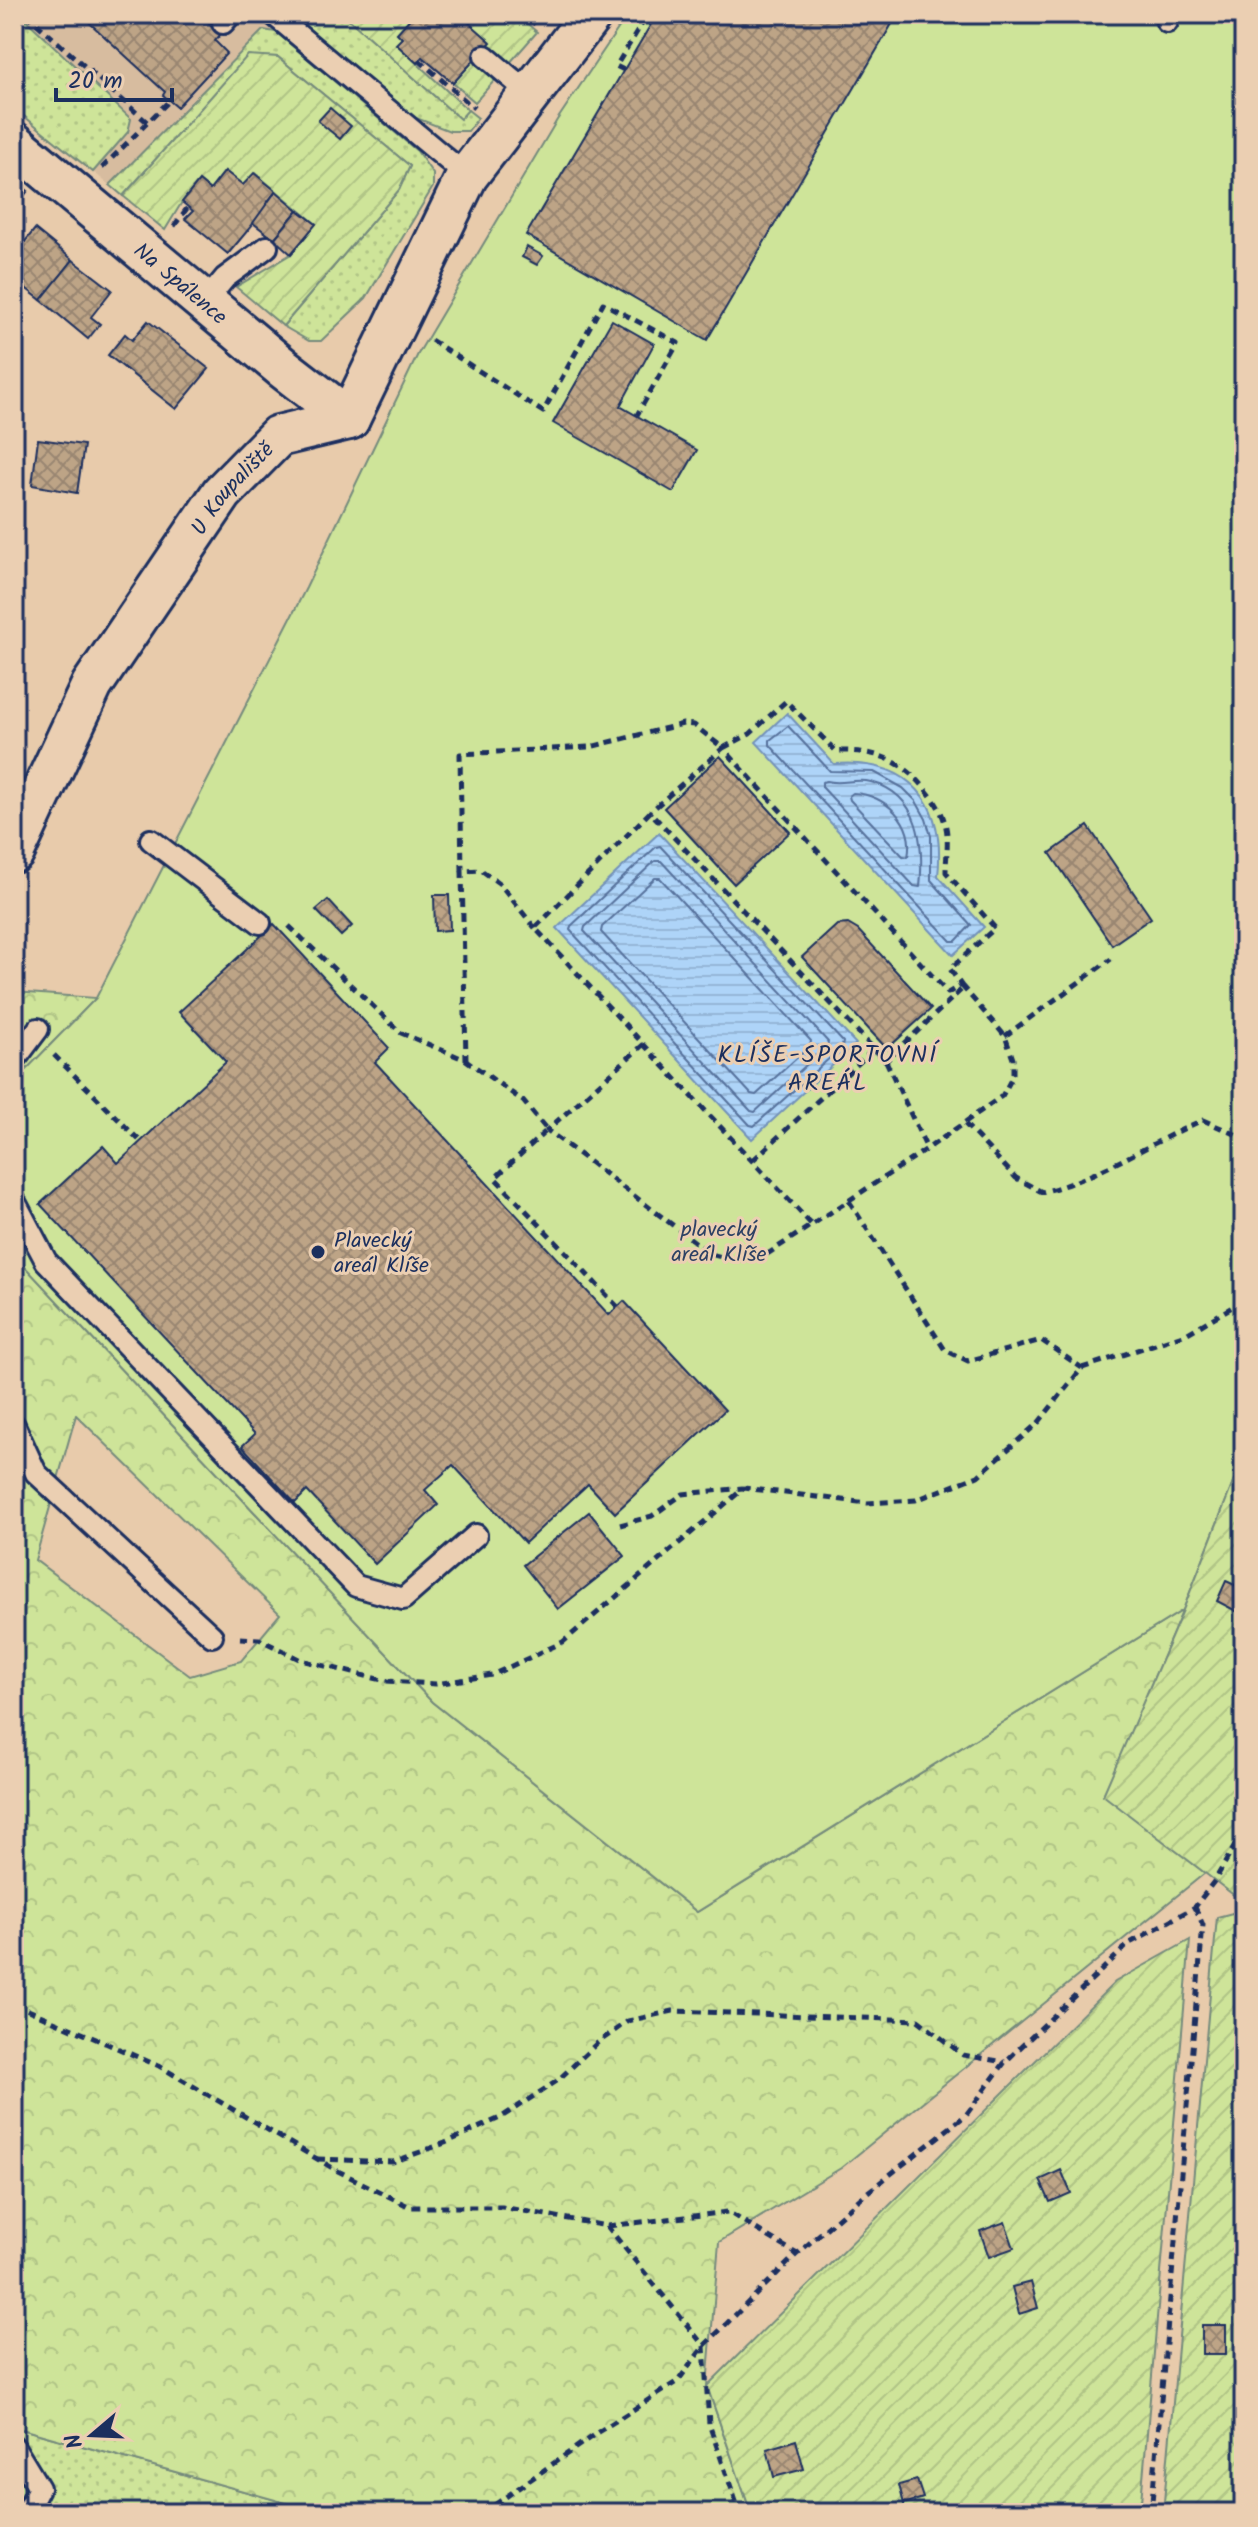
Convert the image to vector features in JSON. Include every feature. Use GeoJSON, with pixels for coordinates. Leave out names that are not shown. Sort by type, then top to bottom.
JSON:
{"type":"FeatureCollection","features":[{"type":"Feature","properties":{"kind":"street"},"geometry":{"type":"LineString","coordinates":[[349,419],[467,176],[592,14]]}},
{"type":"Feature","properties":{"kind":"street","name":"Na Spálence"},"geometry":{"type":"LineString","coordinates":[[14,143],[349,419]]}},
{"type":"Feature","properties":{"kind":"street","name":"U Koupaliště"},"geometry":{"type":"LineString","coordinates":[[14,852],[92,685],[222,493],[278,436],[349,419]]}},
{"type":"Feature","properties":{"kind":"lane"},"geometry":{"type":"LineString","coordinates":[[273,14],[467,176]]}},
{"type":"Feature","properties":{"kind":"lane"},"geometry":{"type":"LineString","coordinates":[[485,56],[530,94]]}},
{"type":"Feature","properties":{"kind":"lane"},"geometry":{"type":"LineString","coordinates":[[205,302],[225,278],[267,247]]}},
{"type":"Feature","properties":{"kind":"lane"},"geometry":{"type":"LineString","coordinates":[[151,840],[260,923]]}},
{"type":"Feature","properties":{"kind":"lane"},"geometry":{"type":"LineString","coordinates":[[14,1061],[36,1032]]}},
{"type":"Feature","properties":{"kind":"lane"},"geometry":{"type":"LineString","coordinates":[[14,1200],[46,1261],[356,1586],[403,1599],[476,1535]]}},
{"type":"Feature","properties":{"kind":"lane"},"geometry":{"type":"LineString","coordinates":[[14,1425],[36,1473],[212,1636]]}},
{"type":"Feature","properties":{"kind":"lane"},"geometry":{"type":"LineString","coordinates":[[14,2447],[39,2488],[26,2513]]}},
{"type":"Feature","properties":{"kind":"path"},"geometry":{"type":"LineString","coordinates":[[26,14],[147,122]]}},
{"type":"Feature","properties":{"kind":"path"},"geometry":{"type":"LineString","coordinates":[[624,70],[616,66],[648,14]]}},
{"type":"Feature","properties":{"kind":"path"},"geometry":{"type":"LineString","coordinates":[[419,60],[483,116]]}},
{"type":"Feature","properties":{"kind":"path"},"geometry":{"type":"LineString","coordinates":[[96,174],[169,101]]}},
{"type":"Feature","properties":{"kind":"path"},"geometry":{"type":"LineString","coordinates":[[168,233],[188,207]]}},
{"type":"Feature","properties":{"kind":"path"},"geometry":{"type":"LineString","coordinates":[[434,333],[430,340],[543,412],[603,303],[678,343],[637,415]]}},
{"type":"Feature","properties":{"kind":"path"},"geometry":{"type":"LineString","coordinates":[[260,923],[275,912],[401,1033],[466,1060],[523,1101],[547,1130],[711,1254],[730,1260],[750,1260],[769,1253],[849,1201],[1002,1096],[1013,1076],[1013,1059],[1005,1036],[961,987],[950,969],[995,928],[946,872],[947,833],[938,805],[915,774],[892,759],[861,751],[836,751],[786,701],[750,734],[723,748],[650,812],[535,928]]}},
{"type":"Feature","properties":{"kind":"path"},"geometry":{"type":"LineString","coordinates":[[466,1060],[460,754],[590,747],[683,724],[694,725],[723,748],[948,993],[961,987]]}},
{"type":"Feature","properties":{"kind":"path"},"geometry":{"type":"LineString","coordinates":[[650,812],[886,1061],[927,1149]]}},
{"type":"Feature","properties":{"kind":"path"},"geometry":{"type":"LineString","coordinates":[[462,871],[481,870],[500,884],[535,928],[812,1225]]}},
{"type":"Feature","properties":{"kind":"path"},"geometry":{"type":"LineString","coordinates":[[1005,1036],[1111,959]]}},
{"type":"Feature","properties":{"kind":"path"},"geometry":{"type":"LineString","coordinates":[[886,1061],[961,987]]}},
{"type":"Feature","properties":{"kind":"path"},"geometry":{"type":"LineString","coordinates":[[36,1032],[141,1142]]}},
{"type":"Feature","properties":{"kind":"path"},"geometry":{"type":"LineString","coordinates":[[618,1307],[495,1178],[644,1044]]}},
{"type":"Feature","properties":{"kind":"path"},"geometry":{"type":"LineString","coordinates":[[753,1160],[874,1049]]}},
{"type":"Feature","properties":{"kind":"path"},"geometry":{"type":"LineString","coordinates":[[965,1124],[1016,1178],[1042,1192],[1070,1185],[1203,1120],[1244,1138]]}},
{"type":"Feature","properties":{"kind":"path"},"geometry":{"type":"LineString","coordinates":[[849,1201],[945,1350],[968,1361],[1041,1340],[1082,1368]]}},
{"type":"Feature","properties":{"kind":"path"},"geometry":{"type":"LineString","coordinates":[[620,1525],[652,1516],[683,1494],[744,1488],[867,1503],[916,1500],[978,1476],[1039,1422],[1082,1368],[1186,1334],[1244,1300]]}},
{"type":"Feature","properties":{"kind":"path"},"geometry":{"type":"LineString","coordinates":[[212,1636],[259,1639],[301,1660],[386,1681],[436,1684],[492,1675],[563,1642],[744,1488]]}},
{"type":"Feature","properties":{"kind":"path"},"geometry":{"type":"LineString","coordinates":[[483,2513],[598,2432],[678,2381],[704,2346],[797,2254],[864,2195],[966,2115],[1005,2062],[1130,1943],[1195,1907],[1244,1830]]}},
{"type":"Feature","properties":{"kind":"path"},"geometry":{"type":"LineString","coordinates":[[1151,2513],[1203,1925],[1195,1907]]}},
{"type":"Feature","properties":{"kind":"path"},"geometry":{"type":"LineString","coordinates":[[14,2004],[159,2066],[316,2158],[410,2207],[502,2207],[607,2226],[728,2212],[797,2254]]}},
{"type":"Feature","properties":{"kind":"path"},"geometry":{"type":"LineString","coordinates":[[316,2158],[393,2162],[445,2143],[500,2118],[557,2081],[596,2044],[628,2021],[673,2011],[918,2020],[963,2055],[1005,2062]]}},
{"type":"Feature","properties":{"kind":"path"},"geometry":{"type":"LineString","coordinates":[[607,2226],[704,2346],[709,2424],[740,2513]]}},
{"type":"Feature","properties":{"kind":"shaded area"},"geometry":{"type":"Polygon","coordinates":[[[14,14],[343,14],[403,113],[378,140],[278,57],[248,56],[123,196],[14,108],[14,14]]]}},
{"type":"Feature","properties":{"kind":"green space"},"geometry":{"type":"Polygon","coordinates":[[[14,14],[20,14],[131,119],[128,132],[93,172],[14,108],[14,14]]]}},
{"type":"Feature","properties":{"kind":"green space"},"geometry":{"type":"Polygon","coordinates":[[[294,14],[343,14],[459,118],[468,110],[478,118],[468,131],[450,131],[403,113],[291,17],[294,14]]]}},
{"type":"Feature","properties":{"kind":"green space"},"geometry":{"type":"Polygon","coordinates":[[[343,14],[414,14],[397,33],[402,38],[397,45],[468,110],[460,119],[343,14]]]}},
{"type":"Feature","properties":{"kind":"green space"},"geometry":{"type":"Polygon","coordinates":[[[469,14],[516,14],[537,32],[508,65],[487,45],[490,41],[467,21],[471,16],[469,14]]]}},
{"type":"Feature","properties":{"kind":"green space","name":"plavecký areál Klíše"},"geometry":{"type":"Polygon","coordinates":[[[628,14],[1244,14],[1244,1455],[1183,1610],[697,1912],[432,1702],[14,1255],[14,1086],[18,1078],[96,998],[306,588],[418,354],[557,120],[628,14]]]}},
{"type":"Feature","properties":{"kind":"green space"},"geometry":{"type":"Polygon","coordinates":[[[263,30],[276,32],[417,151],[433,174],[433,187],[366,298],[321,341],[309,341],[283,326],[399,190],[410,166],[278,57],[248,56],[123,196],[110,185],[263,30]]]}},
{"type":"Feature","properties":{"kind":"green space"},"geometry":{"type":"Polygon","coordinates":[[[248,55],[278,57],[410,166],[399,190],[283,326],[236,287],[291,254],[316,224],[255,173],[243,185],[225,171],[210,190],[199,181],[165,230],[123,196],[248,55]]]}},
{"type":"Feature","properties":{"kind":"green space"},"geometry":{"type":"Polygon","coordinates":[[[476,58],[495,80],[475,102],[453,83],[476,58]]]}},
{"type":"Feature","properties":{"kind":"green space"},"geometry":{"type":"Polygon","coordinates":[[[14,992],[96,998],[18,1078],[14,1086],[14,992]]]}},
{"type":"Feature","properties":{"kind":"green space"},"geometry":{"type":"Polygon","coordinates":[[[14,1255],[432,1702],[697,1912],[1183,1610],[1104,1795],[1205,1873],[841,2168],[719,2242],[707,2386],[751,2513],[322,2513],[14,2427],[14,1255]],[[76,1415],[35,1560],[190,1676],[241,1661],[280,1614],[76,1415]]]}},
{"type":"Feature","properties":{"kind":"green space"},"geometry":{"type":"Polygon","coordinates":[[[1244,1455],[1244,1903],[1103,1795],[1183,1610],[1244,1455]]]}},
{"type":"Feature","properties":{"kind":"green space"},"geometry":{"type":"Polygon","coordinates":[[[1244,1910],[1244,2513],[1163,2513],[1217,1917],[1244,1910]]]}},
{"type":"Feature","properties":{"kind":"green space"},"geometry":{"type":"Polygon","coordinates":[[[1190,1940],[1140,2513],[751,2513],[707,2386],[1115,1982],[1190,1940]]]}},
{"type":"Feature","properties":{"kind":"green space"},"geometry":{"type":"Polygon","coordinates":[[[14,2427],[322,2513],[14,2513],[14,2427]]]}},
{"type":"Feature","properties":{"kind":"water"},"geometry":{"type":"Polygon","coordinates":[[[787,713],[834,764],[861,764],[902,777],[918,790],[929,806],[936,826],[938,876],[984,927],[953,955],[756,742],[787,713]]]}},
{"type":"Feature","properties":{"kind":"water"},"geometry":{"type":"Polygon","coordinates":[[[659,833],[856,1044],[752,1139],[557,928],[659,833]]]}},
{"type":"Feature","properties":{"kind":"building"},"geometry":{"type":"Polygon","coordinates":[[[80,14],[199,14],[221,34],[215,41],[227,53],[177,107],[163,95],[165,92],[80,14]]]}},
{"type":"Feature","properties":{"kind":"building"},"geometry":{"type":"Polygon","coordinates":[[[414,14],[469,14],[471,16],[467,21],[491,42],[453,83],[422,57],[417,63],[396,44],[402,38],[397,33],[414,14]]]}},
{"type":"Feature","properties":{"kind":"building"},"geometry":{"type":"Polygon","coordinates":[[[657,14],[891,14],[896,17],[707,340],[526,235],[657,14]]]}},
{"type":"Feature","properties":{"kind":"building"},"geometry":{"type":"Polygon","coordinates":[[[330,108],[351,126],[340,139],[318,121],[330,108]]]}},
{"type":"Feature","properties":{"kind":"building"},"geometry":{"type":"Polygon","coordinates":[[[225,171],[243,185],[254,173],[276,191],[266,204],[268,206],[228,254],[185,219],[193,211],[182,202],[199,181],[210,190],[225,171]]]}},
{"type":"Feature","properties":{"kind":"building"},"geometry":{"type":"Polygon","coordinates":[[[14,180],[28,191],[14,208],[14,180]]]}},
{"type":"Feature","properties":{"kind":"building"},"geometry":{"type":"Polygon","coordinates":[[[276,191],[298,210],[274,239],[253,223],[276,191]]]}},
{"type":"Feature","properties":{"kind":"building"},"geometry":{"type":"Polygon","coordinates":[[[298,210],[316,224],[291,254],[274,239],[298,210]]]}},
{"type":"Feature","properties":{"kind":"building"},"geometry":{"type":"Polygon","coordinates":[[[35,229],[73,260],[41,300],[14,279],[14,255],[35,229]]]}},
{"type":"Feature","properties":{"kind":"building"},"geometry":{"type":"Polygon","coordinates":[[[527,247],[543,256],[537,265],[522,257],[527,247]]]}},
{"type":"Feature","properties":{"kind":"building"},"geometry":{"type":"Polygon","coordinates":[[[73,260],[112,290],[91,317],[100,324],[88,339],[41,300],[73,260]]]}},
{"type":"Feature","properties":{"kind":"building"},"geometry":{"type":"Polygon","coordinates":[[[612,320],[654,344],[620,406],[697,450],[673,492],[553,423],[612,320]]]}},
{"type":"Feature","properties":{"kind":"building"},"geometry":{"type":"Polygon","coordinates":[[[148,321],[209,369],[176,409],[108,355],[125,334],[132,340],[148,321]]]}},
{"type":"Feature","properties":{"kind":"building"},"geometry":{"type":"Polygon","coordinates":[[[38,439],[84,445],[77,493],[32,485],[38,439]]]}},
{"type":"Feature","properties":{"kind":"building"},"geometry":{"type":"Polygon","coordinates":[[[720,756],[790,832],[734,884],[664,808],[720,756]]]}},
{"type":"Feature","properties":{"kind":"building"},"geometry":{"type":"Polygon","coordinates":[[[1088,826],[1151,918],[1112,945],[1050,853],[1088,826]]]}},
{"type":"Feature","properties":{"kind":"building"},"geometry":{"type":"Polygon","coordinates":[[[434,895],[449,895],[450,930],[435,931],[434,895]]]}},
{"type":"Feature","properties":{"kind":"building"},"geometry":{"type":"Polygon","coordinates":[[[328,900],[352,926],[341,936],[316,910],[328,900]]]}},
{"type":"Feature","properties":{"kind":"building","name":"Plavecký areál Klíše"},"geometry":{"type":"Polygon","coordinates":[[[274,924],[389,1048],[375,1062],[609,1315],[624,1301],[725,1410],[615,1513],[588,1484],[525,1543],[453,1465],[425,1490],[438,1505],[375,1564],[307,1491],[295,1503],[242,1446],[255,1434],[40,1204],[103,1146],[118,1163],[226,1062],[179,1012],[274,924]]]}},
{"type":"Feature","properties":{"kind":"building"},"geometry":{"type":"Polygon","coordinates":[[[848,924],[858,930],[931,1009],[887,1049],[802,957],[837,925],[848,924]]]}},
{"type":"Feature","properties":{"kind":"building"},"geometry":{"type":"Polygon","coordinates":[[[589,1512],[625,1556],[558,1609],[523,1565],[589,1512]]]}},
{"type":"Feature","properties":{"kind":"building"},"geometry":{"type":"Polygon","coordinates":[[[1226,1581],[1244,1589],[1238,1612],[1217,1601],[1226,1581]]]}},
{"type":"Feature","properties":{"kind":"building"},"geometry":{"type":"Polygon","coordinates":[[[1061,2170],[1071,2193],[1050,2202],[1040,2180],[1061,2170]]]}},
{"type":"Feature","properties":{"kind":"building"},"geometry":{"type":"Polygon","coordinates":[[[1005,2222],[1014,2248],[989,2257],[980,2231],[1005,2222]]]}},
{"type":"Feature","properties":{"kind":"building"},"geometry":{"type":"Polygon","coordinates":[[[1031,2282],[1038,2308],[1019,2314],[1012,2287],[1031,2282]]]}},
{"type":"Feature","properties":{"kind":"building"},"geometry":{"type":"Polygon","coordinates":[[[1202,2325],[1226,2325],[1226,2354],[1202,2354],[1202,2325]]]}},
{"type":"Feature","properties":{"kind":"building"},"geometry":{"type":"Polygon","coordinates":[[[796,2440],[804,2469],[774,2477],[767,2449],[796,2440]]]}},
{"type":"Feature","properties":{"kind":"building"},"geometry":{"type":"Polygon","coordinates":[[[917,2480],[923,2498],[904,2504],[899,2485],[917,2480]]]}},
{"type":"Feature","properties":{"kind":"place","name":"Plavecký areál Klíše"},"geometry":{"type":"Point","coordinates":[318,1252]}},
{"type":"Feature","properties":{"kind":"district","name":"KLÍŠE-SPORTOVNÍ AREÁL"},"geometry":{"type":"Point","coordinates":[828,1068]}}]}
